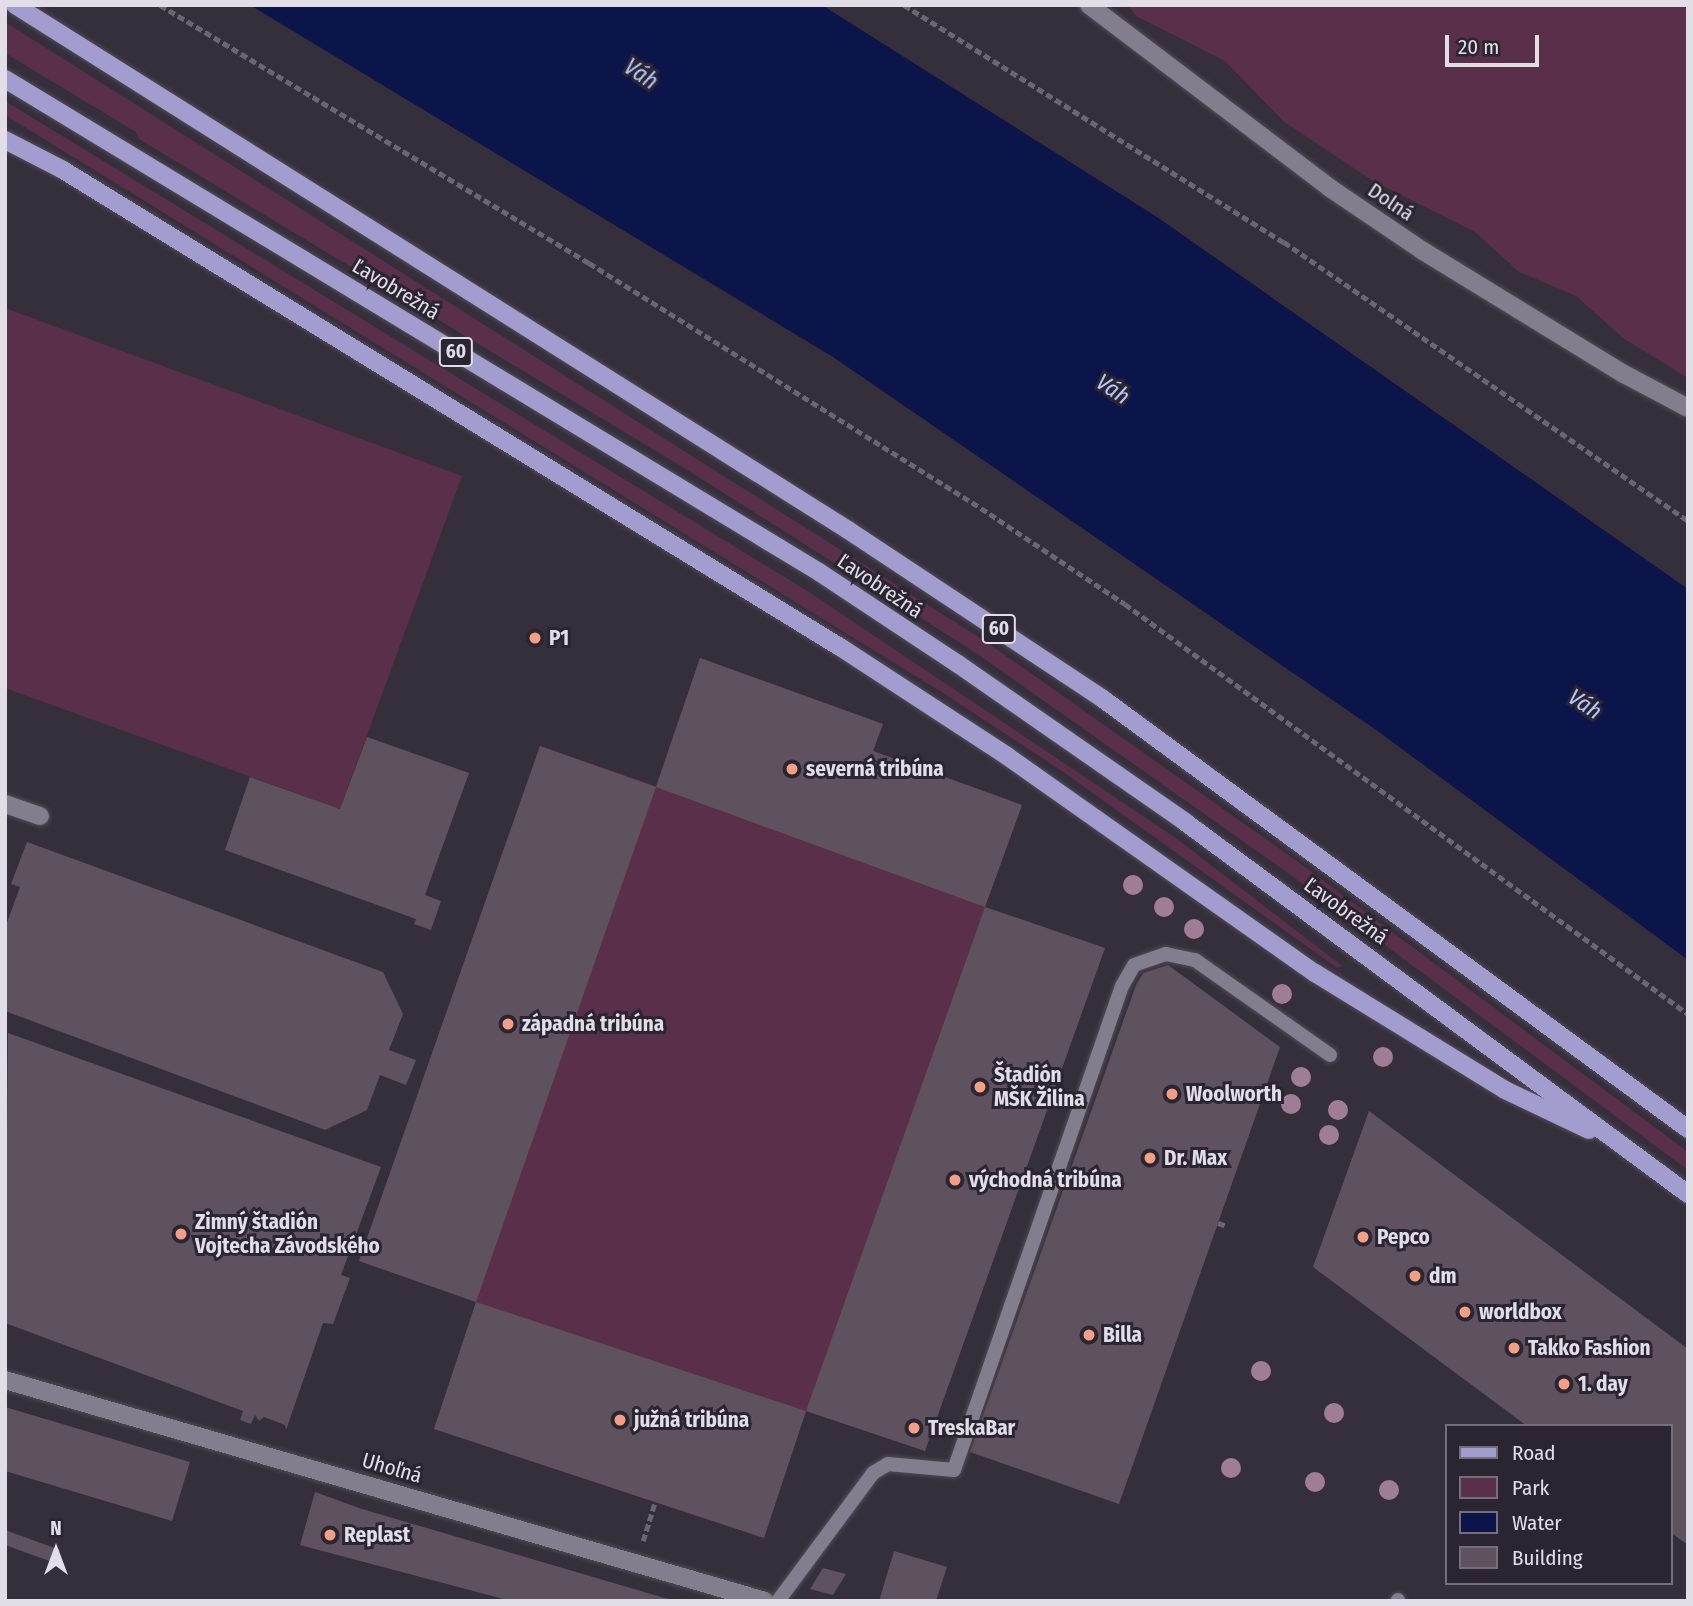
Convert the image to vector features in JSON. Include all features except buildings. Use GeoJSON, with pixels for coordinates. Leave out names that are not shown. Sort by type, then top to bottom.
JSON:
{"type":"FeatureCollection","features":[{"type":"Feature","properties":{"kind":"main road","name":"Ľavobrežná"},"geometry":{"type":"LineString","coordinates":[[15,5],[848,530],[1069,676],[1688,1129]]}},
{"type":"Feature","properties":{"kind":"main road","name":"Ľavobrežná"},"geometry":{"type":"LineString","coordinates":[[5,79],[842,587],[1076,744],[1688,1194]]}},
{"type":"Feature","properties":{"kind":"main road"},"geometry":{"type":"LineString","coordinates":[[5,141],[63,170],[840,647],[1007,757],[1356,999],[1505,1090],[1625,1147]]}},
{"type":"Feature","properties":{"kind":"street","name":"Dolná"},"geometry":{"type":"LineString","coordinates":[[1089,5],[1330,188],[1413,244],[1624,374],[1688,408]]}},
{"type":"Feature","properties":{"kind":"street"},"geometry":{"type":"LineString","coordinates":[[5,804],[40,816]]}},
{"type":"Feature","properties":{"kind":"street","name":"Uhoľná"},"geometry":{"type":"LineString","coordinates":[[5,1380],[765,1601]]}},
{"type":"Feature","properties":{"kind":"lane"},"geometry":{"type":"LineString","coordinates":[[778,1601],[873,1473],[888,1464],[954,1470],[1122,986],[1135,965],[1166,954],[1195,960],[1330,1055]]}},
{"type":"Feature","properties":{"kind":"path"},"geometry":{"type":"LineString","coordinates":[[160,5],[589,263],[981,508],[1125,604],[1688,1014]]}},
{"type":"Feature","properties":{"kind":"path"},"geometry":{"type":"LineString","coordinates":[[904,5],[1284,242],[1688,522]]}},
{"type":"Feature","properties":{"kind":"path"},"geometry":{"type":"LineString","coordinates":[[1218,1223],[1227,1226]]}},
{"type":"Feature","properties":{"kind":"path"},"geometry":{"type":"LineString","coordinates":[[642,1545],[655,1502]]}},
{"type":"Feature","properties":{"kind":"green space"},"geometry":{"type":"Polygon","coordinates":[[[1128,5],[1688,5],[1688,378],[1623,338],[1576,296],[1519,272],[1475,232],[1373,181],[1283,121],[1225,61],[1136,16],[1128,5]]]}},
{"type":"Feature","properties":{"kind":"green space"},"geometry":{"type":"Polygon","coordinates":[[[5,22],[985,641],[1297,861],[1688,1152],[1688,1170],[1288,873],[976,653],[689,471],[139,139],[136,132],[5,53],[5,22]]]}},
{"type":"Feature","properties":{"kind":"green space"},"geometry":{"type":"Polygon","coordinates":[[[5,101],[809,592],[1177,839],[1342,966],[1337,968],[1062,771],[943,693],[5,115],[5,101]]]}},
{"type":"Feature","properties":{"kind":"green space"},"geometry":{"type":"Polygon","coordinates":[[[5,308],[462,476],[340,809],[5,688],[5,308]]]}},
{"type":"Feature","properties":{"kind":"green space","name":"Štadión MŠK Žilina"},"geometry":{"type":"Polygon","coordinates":[[[700,658],[883,724],[873,751],[1022,805],[985,907],[1105,948],[925,1451],[806,1411],[764,1538],[434,1429],[476,1302],[359,1261],[540,746],[656,786],[700,658]]]}},
{"type":"Feature","properties":{"kind":"water","name":"Váh"},"geometry":{"type":"Polygon","coordinates":[[[250,5],[822,5],[1157,217],[1688,589],[1688,960],[1379,732],[833,357],[250,5]]]}},
{"type":"Feature","properties":{"kind":"place","name":"P1"},"geometry":{"type":"Point","coordinates":[535,638]}},
{"type":"Feature","properties":{"kind":"place","name":"severná tribúna"},"geometry":{"type":"Point","coordinates":[792,769]}},
{"type":"Feature","properties":{"kind":"place","name":"západná tribúna"},"geometry":{"type":"Point","coordinates":[508,1024]}},
{"type":"Feature","properties":{"kind":"place","name":"Štadión MŠK Žilina"},"geometry":{"type":"Point","coordinates":[980,1087]}},
{"type":"Feature","properties":{"kind":"place","name":"Woolworth"},"geometry":{"type":"Point","coordinates":[1172,1094]}},
{"type":"Feature","properties":{"kind":"place","name":"Dr. Max"},"geometry":{"type":"Point","coordinates":[1150,1158]}},
{"type":"Feature","properties":{"kind":"place","name":"východná tribúna"},"geometry":{"type":"Point","coordinates":[955,1180]}},
{"type":"Feature","properties":{"kind":"place","name":"Zimný štadión Vojtecha Závodského"},"geometry":{"type":"Point","coordinates":[181,1234]}},
{"type":"Feature","properties":{"kind":"place","name":"Pepco"},"geometry":{"type":"Point","coordinates":[1363,1237]}},
{"type":"Feature","properties":{"kind":"place","name":"dm"},"geometry":{"type":"Point","coordinates":[1415,1276]}},
{"type":"Feature","properties":{"kind":"place","name":"worldbox"},"geometry":{"type":"Point","coordinates":[1465,1312]}},
{"type":"Feature","properties":{"kind":"place","name":"Billa"},"geometry":{"type":"Point","coordinates":[1089,1335]}},
{"type":"Feature","properties":{"kind":"place","name":"Takko Fashion"},"geometry":{"type":"Point","coordinates":[1514,1348]}},
{"type":"Feature","properties":{"kind":"place","name":"1. day"},"geometry":{"type":"Point","coordinates":[1564,1384]}},
{"type":"Feature","properties":{"kind":"place","name":"južná tribúna"},"geometry":{"type":"Point","coordinates":[620,1420]}},
{"type":"Feature","properties":{"kind":"place","name":"TreskaBar"},"geometry":{"type":"Point","coordinates":[914,1428]}},
{"type":"Feature","properties":{"kind":"place","name":"Replast"},"geometry":{"type":"Point","coordinates":[330,1535]}}]}
